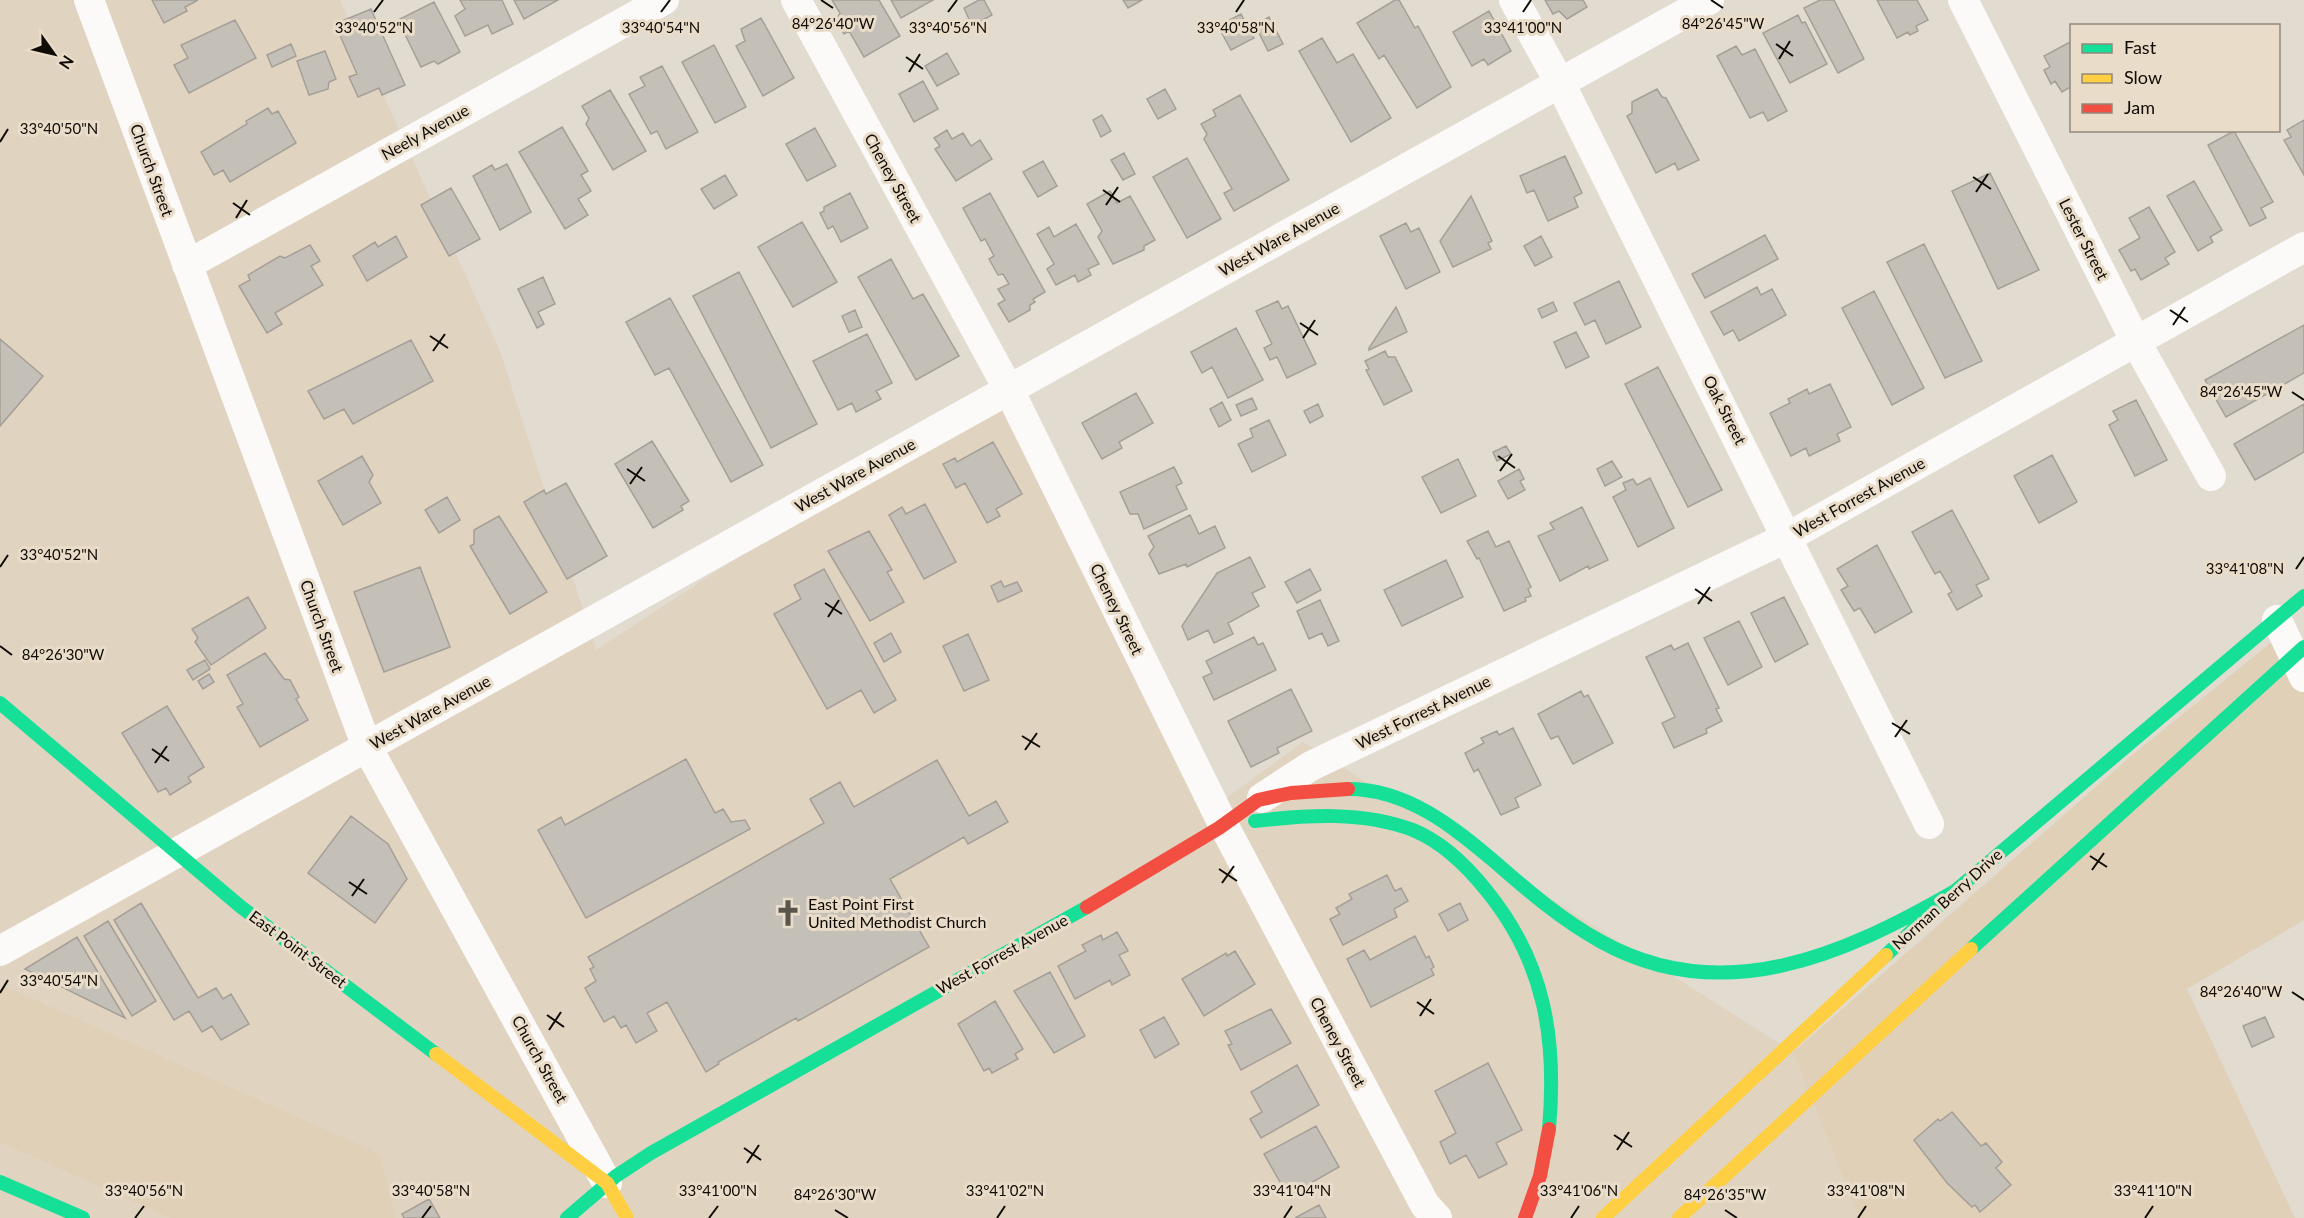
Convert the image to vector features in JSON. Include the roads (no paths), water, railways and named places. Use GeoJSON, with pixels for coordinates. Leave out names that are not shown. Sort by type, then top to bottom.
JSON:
{"type":"FeatureCollection","features":[{"type":"Feature","properties":{"kind":"main road","name":"Norman Berry Drive"},"geometry":{"type":"LineString","coordinates":[[1603,1218],[1955,891],[2304,596]]}},
{"type":"Feature","properties":{"kind":"main road"},"geometry":{"type":"LineString","coordinates":[[1679,1218],[2020,902],[2301,660]]}},
{"type":"Feature","properties":{"kind":"main road","name":"East Point Street"},"geometry":{"type":"LineString","coordinates":[[0,703],[179,851],[241,907],[607,1183]]}},
{"type":"Feature","properties":{"kind":"main road"},"geometry":{"type":"LineString","coordinates":[[1258,801],[1309,792],[1353,789],[1378,791],[1401,799],[1434,814],[1461,832],[1525,887],[1584,931],[1616,950],[1652,964],[1688,972],[1722,974],[1770,971],[1810,961],[1856,945],[1905,921],[1955,891]]}},
{"type":"Feature","properties":{"kind":"main road","name":"West Forrest Avenue"},"geometry":{"type":"LineString","coordinates":[[567,1218],[633,1164],[1053,926],[1224,826],[1258,801]]}},
{"type":"Feature","properties":{"kind":"main road"},"geometry":{"type":"LineString","coordinates":[[1224,826],[1287,817],[1354,815],[1392,823],[1414,831],[1449,852],[1484,885],[1506,910],[1529,958],[1545,1008],[1551,1046],[1549,1129],[1542,1166],[1524,1218]]}},
{"type":"Feature","properties":{"kind":"main road"},"geometry":{"type":"LineString","coordinates":[[0,1182],[83,1218]]}},
{"type":"Feature","properties":{"kind":"main road","name":"Church Street"},"geometry":{"type":"LineString","coordinates":[[607,1183],[627,1218]]}},
{"type":"Feature","properties":{"kind":"street","name":"Church Street"},"geometry":{"type":"LineString","coordinates":[[89,0],[367,747],[607,1183]]}},
{"type":"Feature","properties":{"kind":"street","name":"Neely Avenue"},"geometry":{"type":"LineString","coordinates":[[187,265],[664,0]]}},
{"type":"Feature","properties":{"kind":"street","name":"Cheney Street"},"geometry":{"type":"LineString","coordinates":[[796,0],[1009,390],[1224,826],[1425,1205],[1437,1218]]}},
{"type":"Feature","properties":{"kind":"street","name":"Oak Street"},"geometry":{"type":"LineString","coordinates":[[1514,0],[1560,83],[1929,824]]}},
{"type":"Feature","properties":{"kind":"street","name":"West Ware Avenue"},"geometry":{"type":"LineString","coordinates":[[0,951],[1709,0]]}},
{"type":"Feature","properties":{"kind":"street","name":"Lester Street"},"geometry":{"type":"LineString","coordinates":[[1963,0],[2136,342],[2211,476]]}},
{"type":"Feature","properties":{"kind":"street","name":"West Forrest Avenue"},"geometry":{"type":"LineString","coordinates":[[1258,801],[1311,766],[1788,537],[2304,247]]}},
{"type":"Feature","properties":{"kind":"street"},"geometry":{"type":"LineString","coordinates":[[2277,620],[2301,660]]}},
{"type":"Feature","properties":{"kind":"place","name":"East Point First United Methodist Church"},"geometry":{"type":"Point","coordinates":[788,913]}}]}
